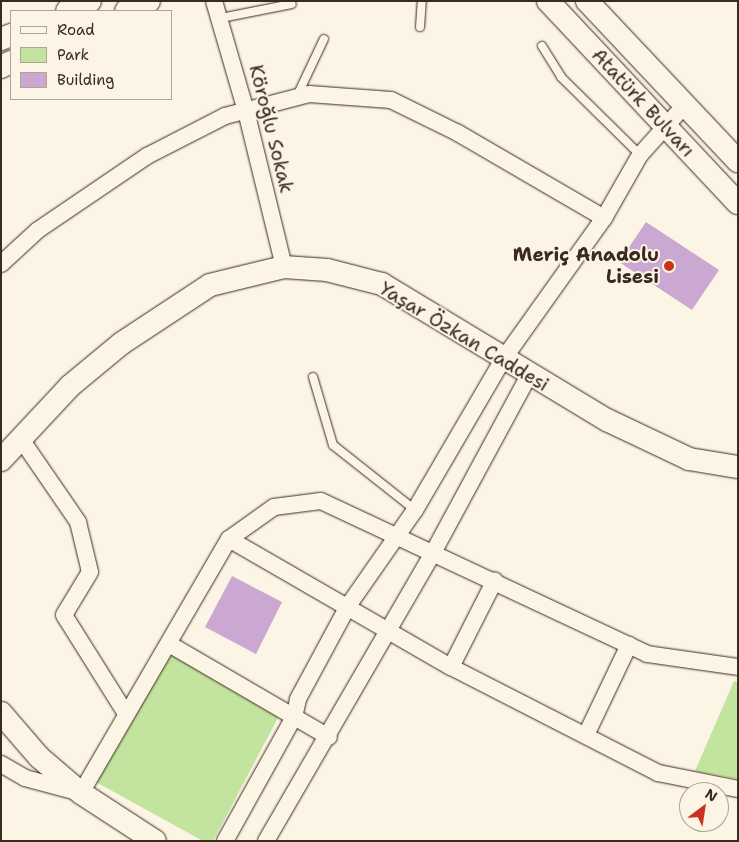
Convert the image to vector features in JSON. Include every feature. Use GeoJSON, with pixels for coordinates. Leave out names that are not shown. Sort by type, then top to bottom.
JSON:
{"type":"FeatureCollection","features":[{"type":"Feature","properties":{"kind":"main road"},"geometry":{"type":"LineString","coordinates":[[69,10],[90,1]]}},
{"type":"Feature","properties":{"kind":"main road"},"geometry":{"type":"LineString","coordinates":[[128,10],[149,1]]}},
{"type":"Feature","properties":{"kind":"main road","name":"Atatürk Bulvarı"},"geometry":{"type":"LineString","coordinates":[[548,1],[738,203]]}},
{"type":"Feature","properties":{"kind":"main road","name":"Atatürk Bulvarı"},"geometry":{"type":"LineString","coordinates":[[587,1],[684,107],[738,161]]}},
{"type":"Feature","properties":{"kind":"main road","name":"Yaşar Özkan Caddesi"},"geometry":{"type":"LineString","coordinates":[[1,460],[70,386],[115,349],[202,290],[284,267],[327,270],[382,284],[528,377],[689,459],[738,468]]}},
{"type":"Feature","properties":{"kind":"main road"},"geometry":{"type":"LineString","coordinates":[[1,713],[39,757],[81,793],[155,841]]}},
{"type":"Feature","properties":{"kind":"street","name":"Köroğlu Sokak"},"geometry":{"type":"LineString","coordinates":[[214,1],[221,18],[246,111],[284,267]]}},
{"type":"Feature","properties":{"kind":"street"},"geometry":{"type":"LineString","coordinates":[[1,264],[38,230],[147,156],[225,116],[309,94],[391,100],[467,137],[604,218]]}},
{"type":"Feature","properties":{"kind":"street"},"geometry":{"type":"LineString","coordinates":[[225,841],[294,717],[298,699],[348,606],[415,510],[502,361],[604,218],[640,155],[664,126],[684,107]]}},
{"type":"Feature","properties":{"kind":"street"},"geometry":{"type":"LineString","coordinates":[[266,841],[329,737],[387,631],[434,552],[528,377]]}},
{"type":"Feature","properties":{"kind":"street"},"geometry":{"type":"LineString","coordinates":[[21,439],[78,522],[90,572],[64,615],[126,714]]}},
{"type":"Feature","properties":{"kind":"street"},"geometry":{"type":"LineString","coordinates":[[1,764],[25,778],[81,793],[230,539],[274,506],[321,501],[397,534],[647,654],[738,667]]}},
{"type":"Feature","properties":{"kind":"street"},"geometry":{"type":"LineString","coordinates":[[230,539],[451,667],[658,773],[738,789]]}},
{"type":"Feature","properties":{"kind":"street"},"geometry":{"type":"LineString","coordinates":[[451,667],[495,580]]}},
{"type":"Feature","properties":{"kind":"street"},"geometry":{"type":"LineString","coordinates":[[169,644],[329,737]]}},
{"type":"Feature","properties":{"kind":"street"},"geometry":{"type":"LineString","coordinates":[[586,736],[629,645]]}},
{"type":"Feature","properties":{"kind":"lane"},"geometry":{"type":"LineString","coordinates":[[420,26],[422,1]]}},
{"type":"Feature","properties":{"kind":"lane"},"geometry":{"type":"LineString","coordinates":[[221,18],[292,4]]}},
{"type":"Feature","properties":{"kind":"lane"},"geometry":{"type":"LineString","coordinates":[[296,98],[324,39]]}},
{"type":"Feature","properties":{"kind":"lane"},"geometry":{"type":"LineString","coordinates":[[542,46],[562,77],[640,155]]}},
{"type":"Feature","properties":{"kind":"lane"},"geometry":{"type":"LineString","coordinates":[[313,376],[334,444],[415,510]]}},
{"type":"Feature","properties":{"kind":"green space"},"geometry":{"type":"Polygon","coordinates":[[[170,651],[279,716],[213,841],[203,841],[94,781],[170,651]]]}},
{"type":"Feature","properties":{"kind":"green space"},"geometry":{"type":"Polygon","coordinates":[[[734,681],[738,682],[738,779],[695,771],[734,681]]]}},
{"type":"Feature","properties":{"kind":"building","name":"Meriç Anadolu Lisesi"},"geometry":{"type":"Polygon","coordinates":[[[646,222],[719,270],[692,310],[619,262],[646,222]]]}},
{"type":"Feature","properties":{"kind":"building"},"geometry":{"type":"Polygon","coordinates":[[[232,576],[282,602],[256,654],[205,627],[232,576]]]}},
{"type":"Feature","properties":{"kind":"place","name":"Meriç Anadolu Lisesi"},"geometry":{"type":"Point","coordinates":[669,266]}}]}
